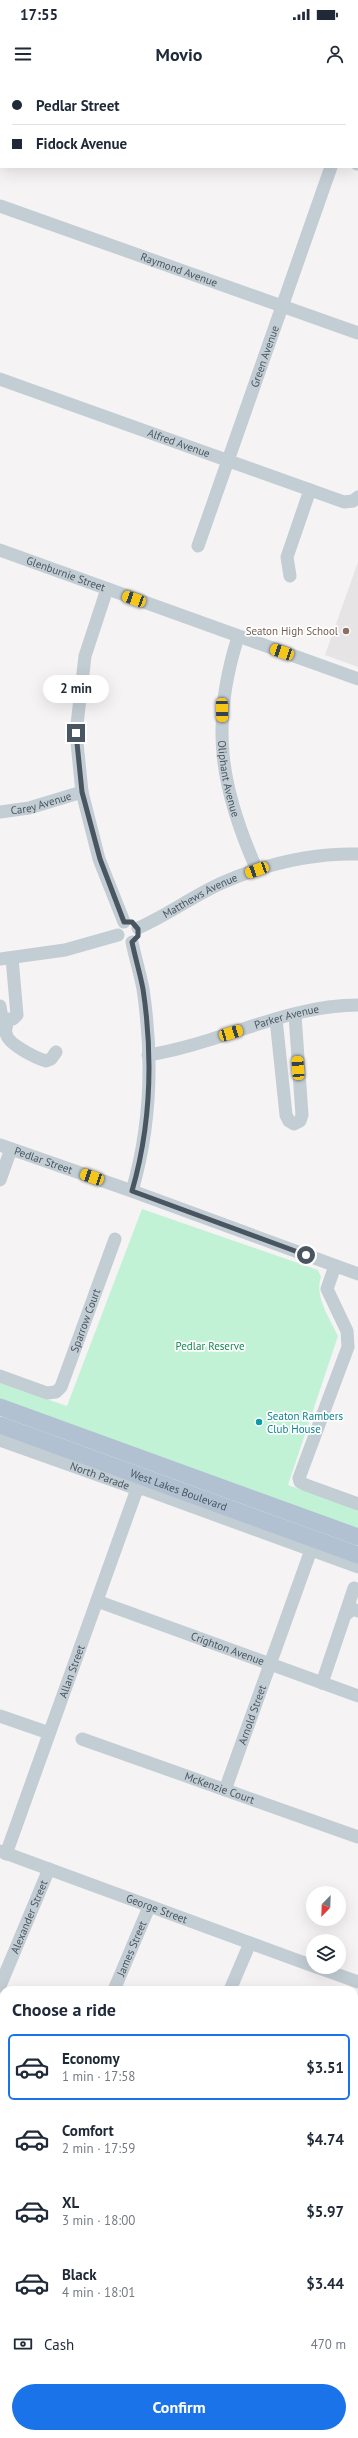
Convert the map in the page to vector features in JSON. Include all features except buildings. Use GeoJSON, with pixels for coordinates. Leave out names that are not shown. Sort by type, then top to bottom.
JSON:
{"type":"FeatureCollection","features":[{"type":"Feature","properties":{"kind":"main road","name":"West Lakes Boulevard"},"geometry":{"type":"LineString","coordinates":[[0,1407],[358,1536]]}},
{"type":"Feature","properties":{"kind":"main road","name":"West Lakes Boulevard"},"geometry":{"type":"LineString","coordinates":[[0,1425],[358,1554]]}},
{"type":"Feature","properties":{"kind":"street","name":"Green Avenue"},"geometry":{"type":"LineString","coordinates":[[198,546],[331,168]]}},
{"type":"Feature","properties":{"kind":"street","name":"Raymond Avenue"},"geometry":{"type":"LineString","coordinates":[[0,206],[358,333]]}},
{"type":"Feature","properties":{"kind":"street","name":"Alfred Avenue"},"geometry":{"type":"LineString","coordinates":[[0,379],[344,502],[353,501],[358,497]]}},
{"type":"Feature","properties":{"kind":"street"},"geometry":{"type":"LineString","coordinates":[[290,576],[287,557],[310,490]]}},
{"type":"Feature","properties":{"kind":"street","name":"Glenburnie Street"},"geometry":{"type":"LineString","coordinates":[[0,550],[358,679]]}},
{"type":"Feature","properties":{"kind":"street"},"geometry":{"type":"LineString","coordinates":[[107,589],[85,656],[77,725],[82,792],[100,859],[124,922]]}},
{"type":"Feature","properties":{"kind":"street","name":"Oliphant Avenue"},"geometry":{"type":"LineString","coordinates":[[238,637],[228,667],[222,710],[223,764],[230,801],[242,837],[257,870]]}},
{"type":"Feature","properties":{"kind":"street","name":"Carey Avenue"},"geometry":{"type":"LineString","coordinates":[[0,812],[29,808],[82,792]]}},
{"type":"Feature","properties":{"kind":"street","name":"Matthews Avenue"},"geometry":{"type":"LineString","coordinates":[[138,928],[224,882],[257,870],[306,857],[358,854]]}},
{"type":"Feature","properties":{"kind":"street"},"geometry":{"type":"LineString","coordinates":[[124,922],[132,922],[138,928],[138,936],[132,942],[124,942],[118,935],[118,929],[124,922]]}},
{"type":"Feature","properties":{"kind":"street"},"geometry":{"type":"LineString","coordinates":[[0,1006],[2,1019],[7,1021],[13,1019],[17,1015],[6,959],[65,950],[118,935]]}},
{"type":"Feature","properties":{"kind":"street"},"geometry":{"type":"LineString","coordinates":[[132,942],[143,988],[148,1035],[148,1107],[142,1155],[132,1191]]}},
{"type":"Feature","properties":{"kind":"street","name":"Parker Avenue"},"geometry":{"type":"LineString","coordinates":[[148,1056],[171,1052],[276,1019],[322,1008],[358,1005]]}},
{"type":"Feature","properties":{"kind":"street"},"geometry":{"type":"LineString","coordinates":[[276,1019],[286,1115],[289,1121],[294,1124],[300,1121],[302,1114],[294,1015]]}},
{"type":"Feature","properties":{"kind":"street"},"geometry":{"type":"LineString","coordinates":[[7,1021],[6,1034],[9,1041],[18,1047],[46,1061],[51,1060],[56,1052]]}},
{"type":"Feature","properties":{"kind":"street"},"geometry":{"type":"LineString","coordinates":[[0,1180],[6,1147]]}},
{"type":"Feature","properties":{"kind":"street","name":"Pedlar Street"},"geometry":{"type":"LineString","coordinates":[[6,1147],[132,1191],[358,1274]]}},
{"type":"Feature","properties":{"kind":"street","name":"Sparrow Court"},"geometry":{"type":"LineString","coordinates":[[0,1376],[47,1393],[56,1392],[60,1387],[114,1239]]}},
{"type":"Feature","properties":{"kind":"street"},"geometry":{"type":"LineString","coordinates":[[335,1266],[327,1289],[347,1331],[348,1347],[300,1474],[300,1482],[358,1504]]}},
{"type":"Feature","properties":{"kind":"street","name":"North Parade"},"geometry":{"type":"LineString","coordinates":[[0,1440],[137,1489],[144,1489],[358,1567]]}},
{"type":"Feature","properties":{"kind":"street","name":"Allan Street"},"geometry":{"type":"LineString","coordinates":[[3,1852],[49,1733],[137,1489]]}},
{"type":"Feature","properties":{"kind":"street","name":"Arnold Street"},"geometry":{"type":"LineString","coordinates":[[225,1790],[311,1550]]}},
{"type":"Feature","properties":{"kind":"street"},"geometry":{"type":"LineString","coordinates":[[322,1683],[354,1588]]}},
{"type":"Feature","properties":{"kind":"street","name":"Crighton Avenue"},"geometry":{"type":"LineString","coordinates":[[97,1601],[358,1696]]}},
{"type":"Feature","properties":{"kind":"street"},"geometry":{"type":"LineString","coordinates":[[345,1615],[353,1609],[358,1611]]}},
{"type":"Feature","properties":{"kind":"street"},"geometry":{"type":"LineString","coordinates":[[0,1716],[49,1733]]}},
{"type":"Feature","properties":{"kind":"street","name":"McKenzie Court"},"geometry":{"type":"LineString","coordinates":[[82,1739],[358,1837]]}},
{"type":"Feature","properties":{"kind":"street","name":"George Street"},"geometry":{"type":"LineString","coordinates":[[3,1852],[149,1907],[306,1963]]}},
{"type":"Feature","properties":{"kind":"street","name":"Alexander Street"},"geometry":{"type":"LineString","coordinates":[[0,1986],[49,1869]]}},
{"type":"Feature","properties":{"kind":"street","name":"James Street"},"geometry":{"type":"LineString","coordinates":[[116,1986],[149,1907]]}},
{"type":"Feature","properties":{"kind":"street"},"geometry":{"type":"LineString","coordinates":[[232,1986],[250,1943]]}},
{"type":"Feature","properties":{"kind":"street"},"geometry":{"type":"LineString","coordinates":[[336,1974],[358,1982]]}},
{"type":"Feature","properties":{"kind":"shaded area","name":"Seaton High School"},"geometry":{"type":"Polygon","coordinates":[[[358,562],[358,667],[325,655],[358,562]]]}},
{"type":"Feature","properties":{"kind":"green space","name":"Pedlar Reserve"},"geometry":{"type":"Polygon","coordinates":[[[142,1209],[318,1270],[321,1277],[319,1284],[321,1300],[338,1336],[288,1485],[358,1510],[358,1531],[0,1402],[0,1383],[67,1406],[142,1209]]]}},
{"type":"Feature","properties":{"kind":"place","name":"Seaton High School"},"geometry":{"type":"Point","coordinates":[346,631]}},
{"type":"Feature","properties":{"kind":"place","name":"Seaton Rambers Club House"},"geometry":{"type":"Point","coordinates":[259,1422]}},
{"type":"Feature","properties":{"kind":"route"},"geometry":{"type":"LineString","coordinates":[[76,733],[82,792],[100,859],[124,922],[132,922],[138,929],[138,936],[132,942],[143,988],[148,1035],[148,1107],[142,1155],[132,1191],[306,1255]]}}]}
